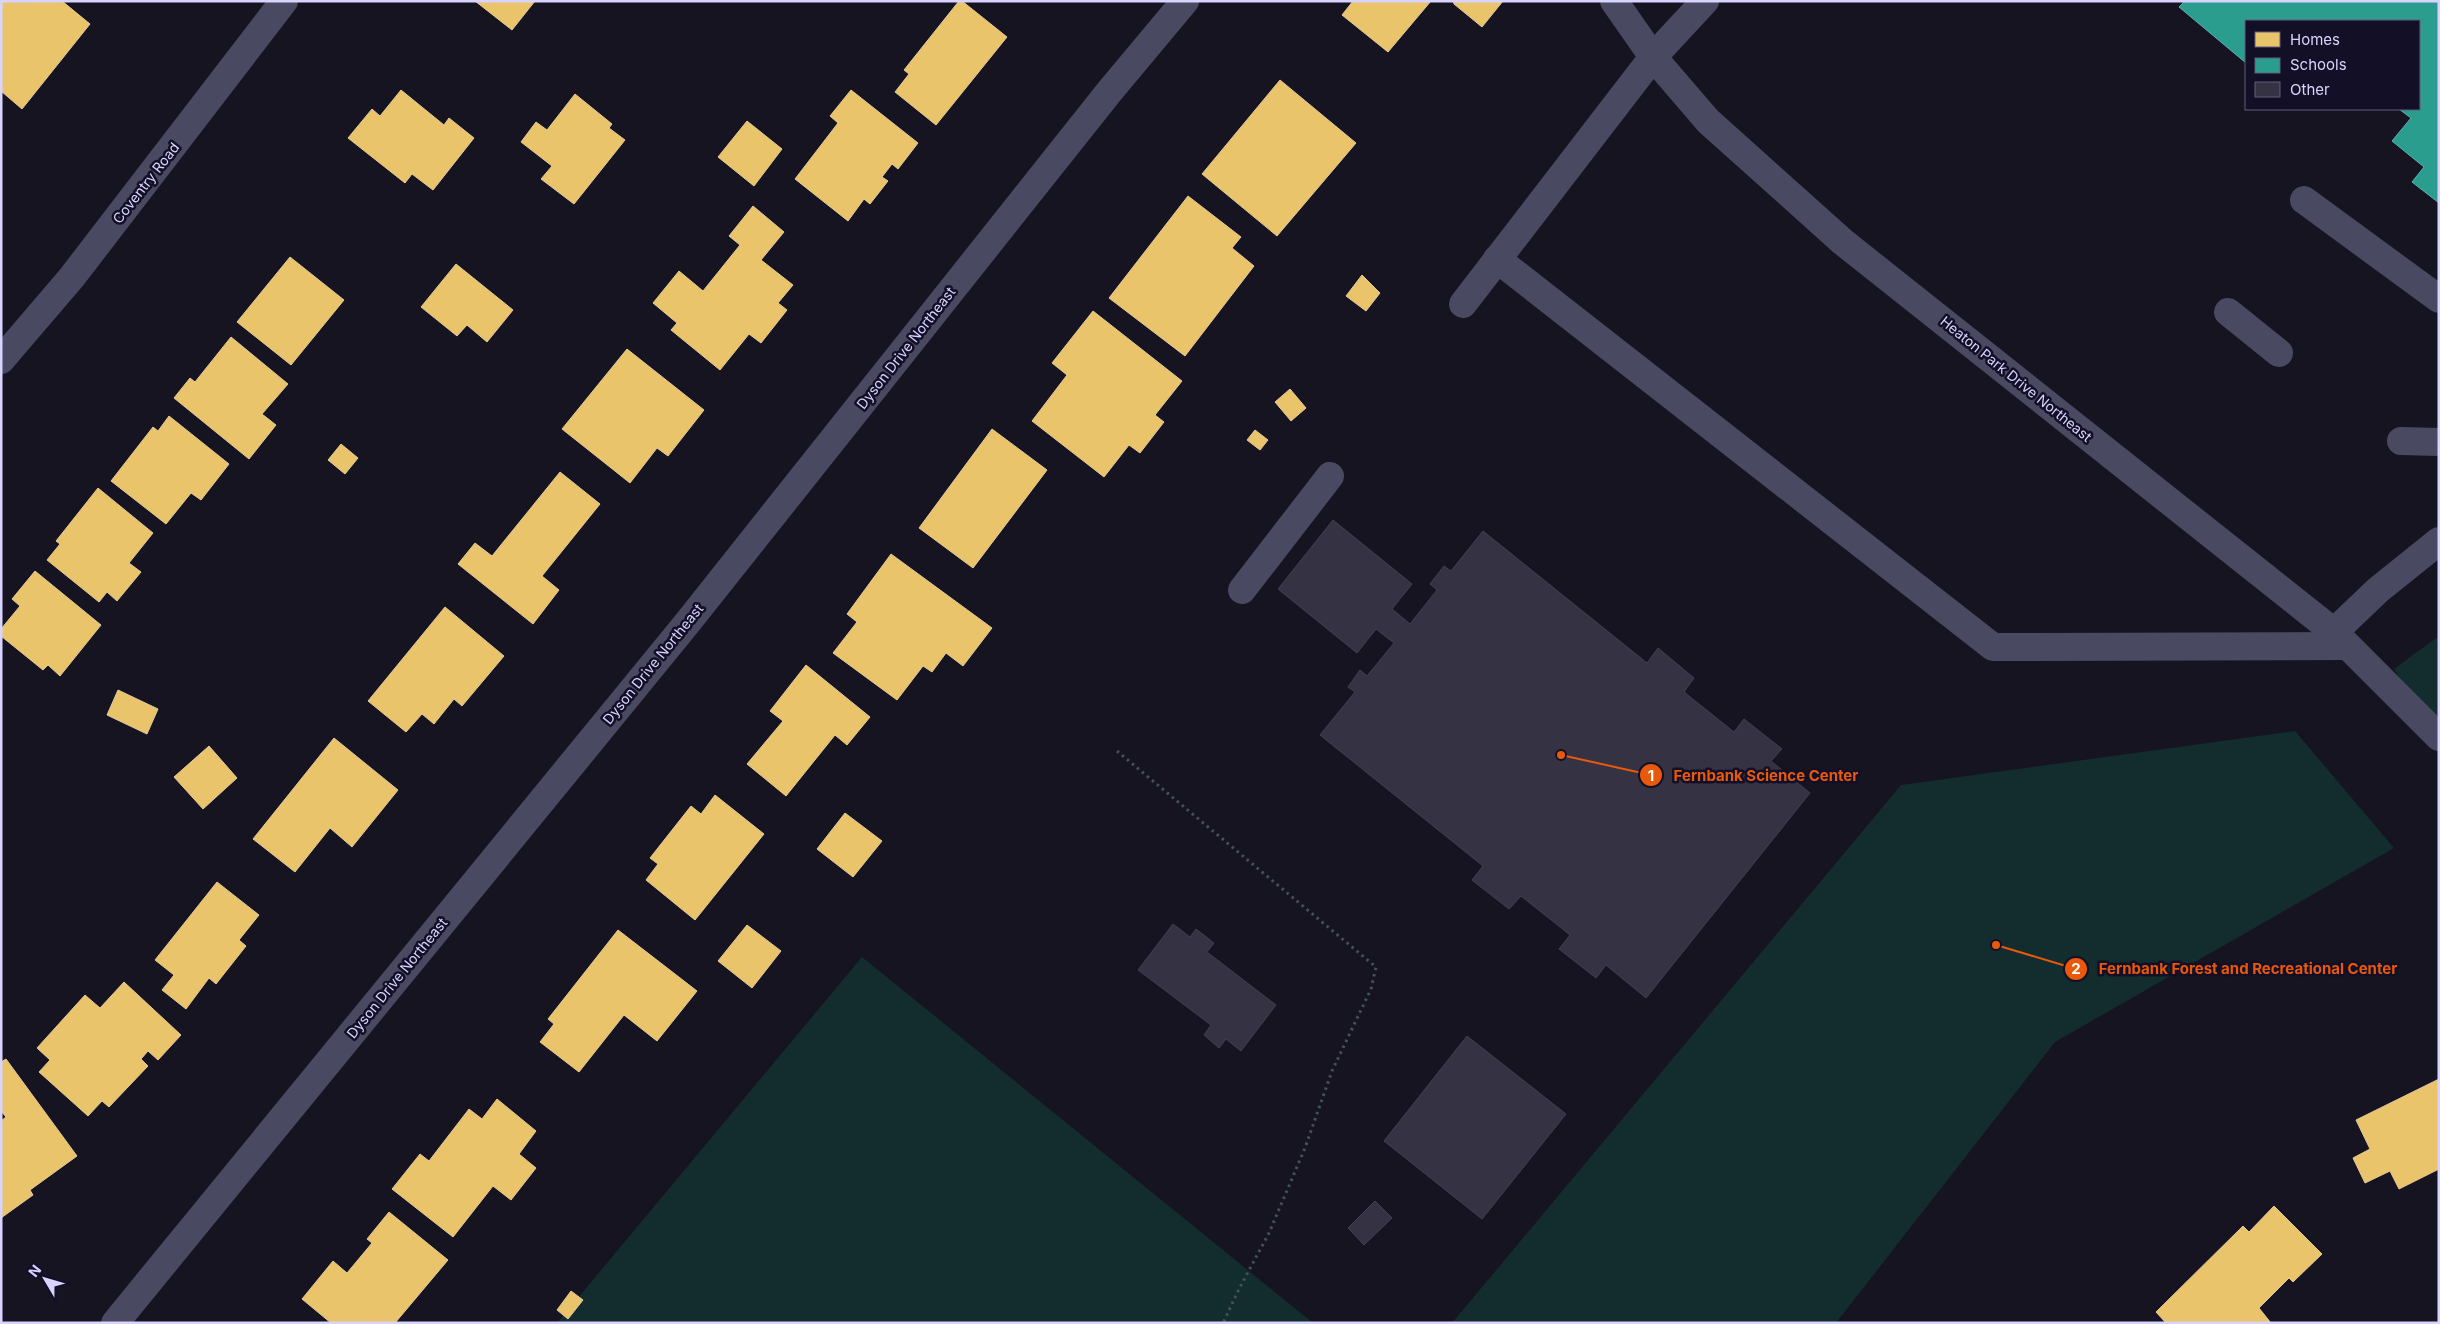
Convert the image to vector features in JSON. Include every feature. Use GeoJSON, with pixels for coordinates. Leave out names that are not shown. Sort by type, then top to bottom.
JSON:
{"type":"FeatureCollection","features":[{"type":"Feature","properties":{"kind":"street","name":"Coventry Road"},"geometry":{"type":"LineString","coordinates":[[1,360],[72,277],[284,1]]}},
{"type":"Feature","properties":{"kind":"street","name":"Dyson Drive Northeast"},"geometry":{"type":"LineString","coordinates":[[115,1323],[688,622],[1103,99],[1185,1]]}},
{"type":"Feature","properties":{"kind":"street","name":"Heaton Park Drive Northeast"},"geometry":{"type":"LineString","coordinates":[[1614,1],[1653,57],[1708,121],[1843,242],[2341,639],[2439,737]]}},
{"type":"Feature","properties":{"kind":"street"},"geometry":{"type":"LineString","coordinates":[[1463,304],[1653,57],[1705,1]]}},
{"type":"Feature","properties":{"kind":"street"},"geometry":{"type":"LineString","coordinates":[[2304,200],[2439,299]]}},
{"type":"Feature","properties":{"kind":"street"},"geometry":{"type":"LineString","coordinates":[[1497,259],[1993,647],[2341,639],[2378,590],[2439,541]]}},
{"type":"Feature","properties":{"kind":"street"},"geometry":{"type":"LineString","coordinates":[[2228,312],[2279,354]]}},
{"type":"Feature","properties":{"kind":"street"},"geometry":{"type":"LineString","coordinates":[[2401,441],[2439,442]]}},
{"type":"Feature","properties":{"kind":"street"},"geometry":{"type":"LineString","coordinates":[[1242,590],[1330,476]]}},
{"type":"Feature","properties":{"kind":"path"},"geometry":{"type":"LineString","coordinates":[[1117,751],[1376,967],[1371,989],[1332,1071],[1305,1148],[1269,1233],[1223,1323]]}},
{"type":"Feature","properties":{"kind":"green space"},"geometry":{"type":"Polygon","coordinates":[[[2439,636],[2439,743],[2394,669],[2439,636]]]}},
{"type":"Feature","properties":{"kind":"green space"},"geometry":{"type":"Polygon","coordinates":[[[2295,731],[2394,848],[2055,1042],[1836,1323],[1452,1323],[1901,785],[2295,731]]]}},
{"type":"Feature","properties":{"kind":"green space"},"geometry":{"type":"Polygon","coordinates":[[[862,957],[1313,1323],[557,1323],[862,957]]]}},
{"type":"Feature","properties":{"kind":"building: Homes"},"geometry":{"type":"Polygon","coordinates":[[[62,1],[90,24],[22,109],[1,91],[1,2],[62,1]]]}},
{"type":"Feature","properties":{"kind":"building: Homes"},"geometry":{"type":"Polygon","coordinates":[[[475,1],[535,1],[512,30],[475,1]]]}},
{"type":"Feature","properties":{"kind":"building: Homes"},"geometry":{"type":"Polygon","coordinates":[[[959,1],[962,1],[1007,37],[936,125],[895,92],[909,74],[904,70],[959,1]]]}},
{"type":"Feature","properties":{"kind":"building: Homes"},"geometry":{"type":"Polygon","coordinates":[[[1353,1],[1431,1],[1388,52],[1342,15],[1353,1]]]}},
{"type":"Feature","properties":{"kind":"building: Homes"},"geometry":{"type":"Polygon","coordinates":[[[1453,1],[1503,1],[1482,27],[1454,4],[1453,1]]]}},
{"type":"Feature","properties":{"kind":"building: Homes"},"geometry":{"type":"Polygon","coordinates":[[[1280,80],[1356,143],[1277,236],[1202,174],[1280,80]]]}},
{"type":"Feature","properties":{"kind":"building: Homes"},"geometry":{"type":"Polygon","coordinates":[[[401,90],[444,125],[449,118],[474,138],[433,190],[412,174],[405,183],[348,138],[372,109],[380,116],[401,90]]]}},
{"type":"Feature","properties":{"kind":"building: Homes"},"geometry":{"type":"Polygon","coordinates":[[[851,90],[918,143],[898,169],[892,164],[882,177],[888,181],[870,204],[864,199],[848,221],[795,179],[838,123],[830,116],[851,90]]]}},
{"type":"Feature","properties":{"kind":"building: Homes"},"geometry":{"type":"Polygon","coordinates":[[[575,94],[612,124],[609,128],[625,140],[574,204],[541,179],[552,166],[521,142],[536,122],[547,130],[575,94]]]}},
{"type":"Feature","properties":{"kind":"building: Homes"},"geometry":{"type":"Polygon","coordinates":[[[747,121],[782,149],[754,186],[718,157],[747,121]]]}},
{"type":"Feature","properties":{"kind":"building: Homes"},"geometry":{"type":"Polygon","coordinates":[[[1188,196],[1241,237],[1232,248],[1254,266],[1185,356],[1109,298],[1188,196]]]}},
{"type":"Feature","properties":{"kind":"building: Homes"},"geometry":{"type":"Polygon","coordinates":[[[753,206],[784,232],[761,260],[793,285],[778,303],[787,310],[761,343],[749,334],[720,370],[671,330],[677,323],[653,303],[679,271],[703,291],[740,245],[729,236],[753,206]]]}},
{"type":"Feature","properties":{"kind":"building: Homes"},"geometry":{"type":"Polygon","coordinates":[[[290,257],[344,300],[291,365],[237,322],[290,257]]]}},
{"type":"Feature","properties":{"kind":"building: Homes"},"geometry":{"type":"Polygon","coordinates":[[[456,264],[513,310],[487,342],[467,325],[457,336],[421,307],[456,264]]]}},
{"type":"Feature","properties":{"kind":"building: Homes"},"geometry":{"type":"Polygon","coordinates":[[[1362,275],[1380,293],[1366,311],[1346,296],[1362,275]]]}},
{"type":"Feature","properties":{"kind":"building: Homes"},"geometry":{"type":"Polygon","coordinates":[[[1093,311],[1182,381],[1155,415],[1164,422],[1140,453],[1129,445],[1104,477],[1032,421],[1067,375],[1052,363],[1093,311]]]}},
{"type":"Feature","properties":{"kind":"building: Homes"},"geometry":{"type":"Polygon","coordinates":[[[231,337],[288,384],[262,414],[276,425],[249,459],[174,398],[190,378],[195,382],[231,337]]]}},
{"type":"Feature","properties":{"kind":"building: Homes"},"geometry":{"type":"Polygon","coordinates":[[[627,349],[704,410],[668,456],[657,448],[630,483],[562,429],[627,349]]]}},
{"type":"Feature","properties":{"kind":"building: Homes"},"geometry":{"type":"Polygon","coordinates":[[[1290,389],[1306,408],[1291,421],[1275,402],[1290,389]]]}},
{"type":"Feature","properties":{"kind":"building: Homes"},"geometry":{"type":"Polygon","coordinates":[[[169,416],[229,464],[201,500],[191,493],[166,524],[111,481],[153,427],[158,431],[169,416]]]}},
{"type":"Feature","properties":{"kind":"building: Homes"},"geometry":{"type":"Polygon","coordinates":[[[992,429],[1047,470],[973,568],[919,528],[992,429]]]}},
{"type":"Feature","properties":{"kind":"building: Homes"},"geometry":{"type":"Polygon","coordinates":[[[1255,430],[1268,440],[1260,450],[1247,440],[1255,430]]]}},
{"type":"Feature","properties":{"kind":"building: Homes"},"geometry":{"type":"Polygon","coordinates":[[[341,444],[358,458],[345,474],[328,460],[341,444]]]}},
{"type":"Feature","properties":{"kind":"building: Homes"},"geometry":{"type":"Polygon","coordinates":[[[560,472],[600,504],[542,576],[559,590],[533,624],[458,564],[475,543],[492,556],[560,472]]]}},
{"type":"Feature","properties":{"kind":"building: Homes"},"geometry":{"type":"Polygon","coordinates":[[[98,488],[153,533],[129,563],[141,572],[117,601],[107,592],[99,602],[47,560],[60,544],[56,541],[98,488]]]}},
{"type":"Feature","properties":{"kind":"building: Homes"},"geometry":{"type":"Polygon","coordinates":[[[891,554],[992,628],[963,666],[946,653],[932,672],[923,666],[897,700],[833,653],[857,622],[847,614],[891,554]]]}},
{"type":"Feature","properties":{"kind":"building: Homes"},"geometry":{"type":"Polygon","coordinates":[[[35,571],[101,625],[60,676],[48,665],[43,670],[1,636],[1,629],[20,606],[12,599],[35,571]]]}},
{"type":"Feature","properties":{"kind":"building: Homes"},"geometry":{"type":"Polygon","coordinates":[[[445,607],[504,656],[462,706],[454,699],[434,724],[422,714],[406,732],[368,701],[445,607]]]}},
{"type":"Feature","properties":{"kind":"building: Homes"},"geometry":{"type":"Polygon","coordinates":[[[806,665],[870,717],[847,745],[835,735],[786,796],[747,764],[783,721],[770,711],[806,665]]]}},
{"type":"Feature","properties":{"kind":"building: Homes"},"geometry":{"type":"Polygon","coordinates":[[[118,690],[158,709],[147,734],[107,715],[118,690]]]}},
{"type":"Feature","properties":{"kind":"building: Homes"},"geometry":{"type":"Polygon","coordinates":[[[334,738],[398,790],[352,847],[330,828],[295,872],[253,839],[334,738]]]}},
{"type":"Feature","properties":{"kind":"building: Homes"},"geometry":{"type":"Polygon","coordinates":[[[209,746],[237,778],[203,809],[174,777],[209,746]]]}},
{"type":"Feature","properties":{"kind":"building: Homes"},"geometry":{"type":"Polygon","coordinates":[[[715,795],[764,834],[695,920],[646,880],[658,864],[650,858],[691,806],[701,814],[715,795]]]}},
{"type":"Feature","properties":{"kind":"building: Homes"},"geometry":{"type":"Polygon","coordinates":[[[845,813],[882,841],[853,877],[817,849],[845,813]]]}},
{"type":"Feature","properties":{"kind":"building: Homes"},"geometry":{"type":"Polygon","coordinates":[[[217,882],[259,915],[239,940],[246,946],[216,984],[209,978],[186,1009],[162,990],[174,975],[155,960],[217,882]]]}},
{"type":"Feature","properties":{"kind":"building: Homes"},"geometry":{"type":"Polygon","coordinates":[[[747,925],[781,951],[752,988],[718,961],[747,925]]]}},
{"type":"Feature","properties":{"kind":"building: Homes"},"geometry":{"type":"Polygon","coordinates":[[[618,930],[697,991],[657,1041],[624,1015],[579,1072],[540,1042],[554,1024],[548,1019],[618,930]]]}},
{"type":"Feature","properties":{"kind":"building: Homes"},"geometry":{"type":"Polygon","coordinates":[[[124,982],[181,1035],[158,1060],[148,1051],[141,1059],[148,1066],[109,1107],[102,1101],[88,1116],[39,1072],[50,1060],[37,1048],[85,995],[100,1008],[124,982]]]}},
{"type":"Feature","properties":{"kind":"building: Homes"},"geometry":{"type":"Polygon","coordinates":[[[6,1059],[77,1156],[30,1190],[33,1195],[1,1218],[1,1121],[6,1117],[1,1111],[1,1062],[6,1059]]]}},
{"type":"Feature","properties":{"kind":"building: Homes"},"geometry":{"type":"Polygon","coordinates":[[[2439,1079],[2439,1169],[2399,1189],[2390,1171],[2365,1183],[2353,1158],[2370,1149],[2356,1120],[2439,1079]]]}},
{"type":"Feature","properties":{"kind":"building: Homes"},"geometry":{"type":"Polygon","coordinates":[[[497,1099],[536,1131],[519,1154],[536,1168],[511,1200],[493,1186],[453,1237],[392,1189],[420,1154],[429,1161],[469,1109],[482,1119],[497,1099]]]}},
{"type":"Feature","properties":{"kind":"building: Homes"},"geometry":{"type":"Polygon","coordinates":[[[2274,1206],[2322,1254],[2293,1282],[2289,1278],[2259,1308],[2271,1323],[2166,1323],[2156,1312],[2243,1226],[2249,1232],[2274,1206]]]}},
{"type":"Feature","properties":{"kind":"building: Homes"},"geometry":{"type":"Polygon","coordinates":[[[389,1212],[448,1260],[395,1323],[331,1323],[302,1299],[333,1261],[347,1273],[372,1243],[367,1239],[389,1212]]]}},
{"type":"Feature","properties":{"kind":"building: Homes"},"geometry":{"type":"Polygon","coordinates":[[[571,1291],[583,1300],[568,1319],[557,1310],[571,1291]]]}},
{"type":"Feature","properties":{"kind":"building: Schools"},"geometry":{"type":"Polygon","coordinates":[[[2185,1],[2439,1],[2439,203],[2412,182],[2424,167],[2392,141],[2411,118],[2400,110],[2420,110],[2420,20],[2245,20],[2245,62],[2179,7],[2185,1]]]}},
{"type":"Feature","properties":{"kind":"building: Other"},"geometry":{"type":"Polygon","coordinates":[[[1333,520],[1412,584],[1392,609],[1410,624],[1437,590],[1430,584],[1444,566],[1451,571],[1483,531],[1647,663],[1658,648],[1694,678],[1684,692],[1734,732],[1744,719],[1782,749],[1771,761],[1810,793],[1646,998],[1606,965],[1596,978],[1559,949],[1570,935],[1521,896],[1509,909],[1472,880],[1483,866],[1320,735],[1355,692],[1348,687],[1360,670],[1367,676],[1394,643],[1376,629],[1357,653],[1278,589],[1333,520]]]}},
{"type":"Feature","properties":{"kind":"building: Other"},"geometry":{"type":"Polygon","coordinates":[[[1173,924],[1190,937],[1196,929],[1214,943],[1207,952],[1276,1005],[1241,1051],[1226,1039],[1219,1048],[1204,1035],[1211,1025],[1138,970],[1173,924]]]}},
{"type":"Feature","properties":{"kind":"building: Other"},"geometry":{"type":"Polygon","coordinates":[[[1467,1036],[1566,1114],[1482,1219],[1384,1141],[1467,1036]]]}},
{"type":"Feature","properties":{"kind":"building: Other"},"geometry":{"type":"Polygon","coordinates":[[[1375,1201],[1392,1218],[1364,1245],[1348,1228],[1375,1201]]]}},
{"type":"Feature","properties":{"kind":"place","name":"Fernbank Science Center"},"geometry":{"type":"Point","coordinates":[1561,755]}},
{"type":"Feature","properties":{"kind":"place","name":"Fernbank Forest and Recreational Center"},"geometry":{"type":"Point","coordinates":[1996,945]}}]}
